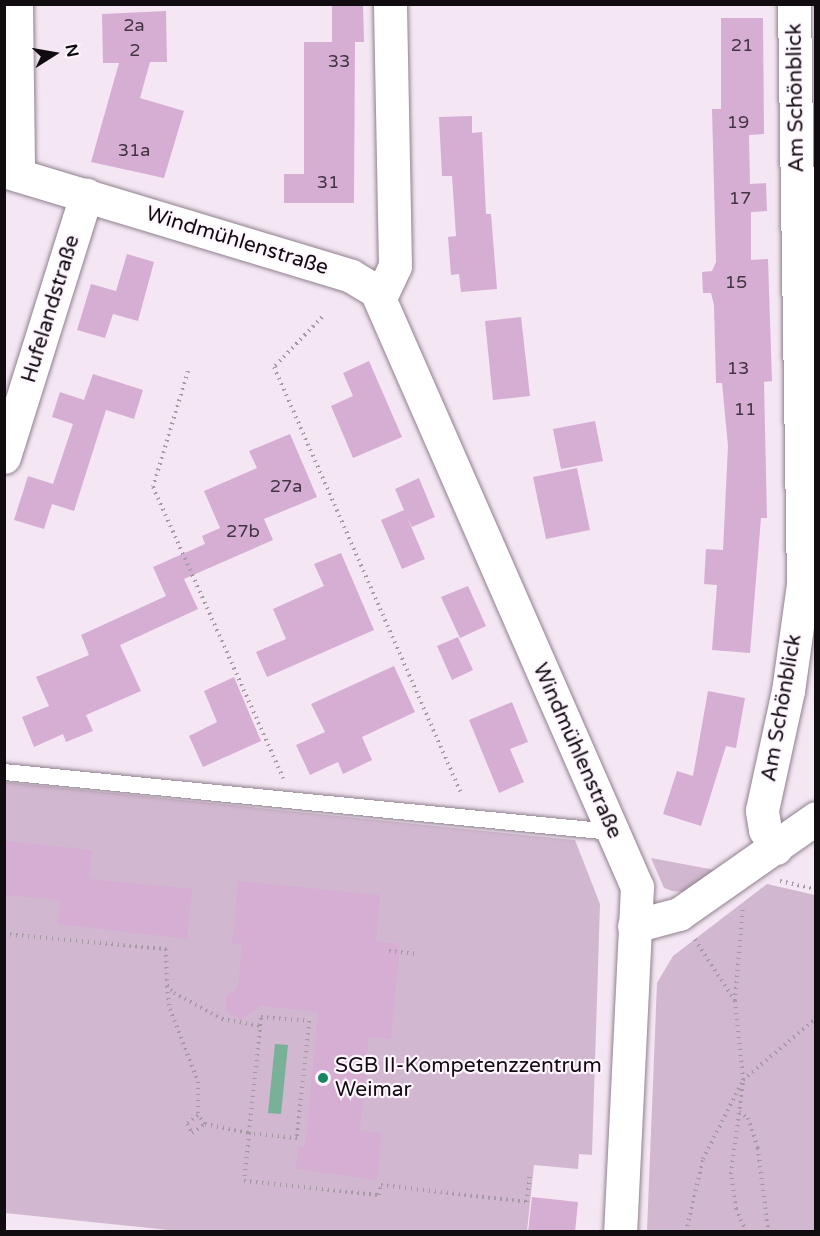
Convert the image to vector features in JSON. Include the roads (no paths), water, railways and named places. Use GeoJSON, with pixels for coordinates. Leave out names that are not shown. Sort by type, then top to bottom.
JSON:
{"type":"FeatureCollection","features":[{"type":"Feature","properties":{"kind":"street"},"geometry":{"type":"LineString","coordinates":[[11,173],[16,4]]}},
{"type":"Feature","properties":{"kind":"street"},"geometry":{"type":"LineString","coordinates":[[380,298],[395,266],[390,4]]}},
{"type":"Feature","properties":{"kind":"street","name":"Am Schönblick"},"geometry":{"type":"LineString","coordinates":[[776,848],[765,830],[762,810],[783,724],[803,584],[794,4]]}},
{"type":"Feature","properties":{"kind":"street","name":"Windmühlenstraße"},"geometry":{"type":"LineString","coordinates":[[11,173],[351,276],[380,298],[636,887],[620,1232]]}},
{"type":"Feature","properties":{"kind":"street","name":"Hufelandstraße"},"geometry":{"type":"LineString","coordinates":[[4,457],[86,195]]}},
{"type":"Feature","properties":{"kind":"street"},"geometry":{"type":"LineString","coordinates":[[634,926],[679,914],[745,872],[816,818]]}},
{"type":"Feature","properties":{"kind":"lane"},"geometry":{"type":"LineString","coordinates":[[4,772],[612,832]]}},
{"type":"Feature","properties":{"kind":"place","name":"SGB II-Kompetenzzentrum Weimar"},"geometry":{"type":"Point","coordinates":[323,1078]}}]}
